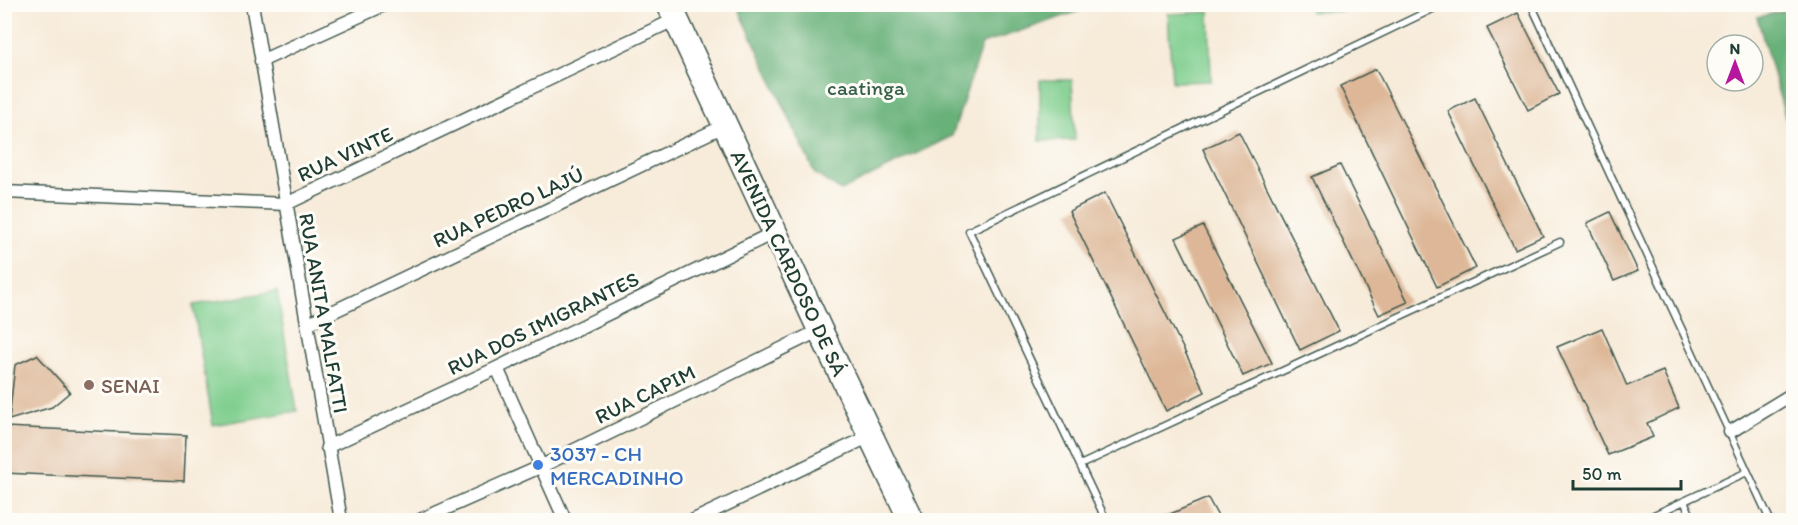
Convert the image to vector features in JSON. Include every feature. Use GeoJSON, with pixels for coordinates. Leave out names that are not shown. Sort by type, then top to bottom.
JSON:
{"type":"FeatureCollection","features":[{"type":"Feature","properties":{"kind":"highway","name":"AVENIDA CARDOSO DE SÁ"},"geometry":{"type":"LineString","coordinates":[[673,12],[911,520]]}},
{"type":"Feature","properties":{"kind":"street","name":"RUA ANITA MALFATTI"},"geometry":{"type":"LineString","coordinates":[[252,4],[341,520]]}},
{"type":"Feature","properties":{"kind":"street"},"geometry":{"type":"LineString","coordinates":[[261,60],[384,5]]}},
{"type":"Feature","properties":{"kind":"street","name":"RUA VINTE"},"geometry":{"type":"LineString","coordinates":[[4,192],[286,204],[673,12]]}},
{"type":"Feature","properties":{"kind":"street","name":"RUA PEDRO LAJÚ"},"geometry":{"type":"LineString","coordinates":[[307,324],[726,125]]}},
{"type":"Feature","properties":{"kind":"street","name":"RUA DOS IMIGRANTES"},"geometry":{"type":"LineString","coordinates":[[327,447],[497,368],[775,232]]}},
{"type":"Feature","properties":{"kind":"street","name":"RUA CAPIM"},"geometry":{"type":"LineString","coordinates":[[420,520],[540,467],[820,330]]}},
{"type":"Feature","properties":{"kind":"street"},"geometry":{"type":"LineString","coordinates":[[497,368],[565,520]]}},
{"type":"Feature","properties":{"kind":"street"},"geometry":{"type":"LineString","coordinates":[[1730,432],[1794,393]]}},
{"type":"Feature","properties":{"kind":"street"},"geometry":{"type":"LineString","coordinates":[[694,520],[870,436]]}},
{"type":"Feature","properties":{"kind":"lane"},"geometry":{"type":"LineString","coordinates":[[1106,520],[969,231],[1443,4]]}},
{"type":"Feature","properties":{"kind":"lane"},"geometry":{"type":"LineString","coordinates":[[1531,4],[1770,520]]}},
{"type":"Feature","properties":{"kind":"lane"},"geometry":{"type":"LineString","coordinates":[[1080,465],[1560,242]]}},
{"type":"Feature","properties":{"kind":"lane"},"geometry":{"type":"LineString","coordinates":[[1643,520],[1747,472]]}},
{"type":"Feature","properties":{"kind":"lane"},"geometry":{"type":"LineString","coordinates":[[1684,501],[1693,520]]}},
{"type":"Feature","properties":{"kind":"green space","name":"caatinga"},"geometry":{"type":"Polygon","coordinates":[[[737,5],[1097,5],[982,44],[952,136],[841,191],[815,174],[737,5]]]}},
{"type":"Feature","properties":{"kind":"green space"},"geometry":{"type":"Polygon","coordinates":[[[1310,5],[1343,5],[1343,11],[1310,12],[1310,5]]]}},
{"type":"Feature","properties":{"kind":"green space"},"geometry":{"type":"Polygon","coordinates":[[[1794,9],[1793,144],[1765,45],[1765,33],[1762,33],[1757,17],[1794,9]]]}},
{"type":"Feature","properties":{"kind":"green space"},"geometry":{"type":"Polygon","coordinates":[[[1209,12],[1211,81],[1172,82],[1168,14],[1209,12]]]}},
{"type":"Feature","properties":{"kind":"green space"},"geometry":{"type":"Polygon","coordinates":[[[1040,80],[1072,80],[1075,140],[1040,141],[1040,80]]]}},
{"type":"Feature","properties":{"kind":"green space"},"geometry":{"type":"Polygon","coordinates":[[[277,291],[297,411],[213,425],[193,305],[277,291]]]}},
{"type":"Feature","properties":{"kind":"building"},"geometry":{"type":"Polygon","coordinates":[[[1518,13],[1559,94],[1528,110],[1487,28],[1518,13]]]}},
{"type":"Feature","properties":{"kind":"building"},"geometry":{"type":"Polygon","coordinates":[[[1376,69],[1476,268],[1437,287],[1340,86],[1376,69]]]}},
{"type":"Feature","properties":{"kind":"building"},"geometry":{"type":"Polygon","coordinates":[[[1475,98],[1543,236],[1515,249],[1448,111],[1475,98]]]}},
{"type":"Feature","properties":{"kind":"building"},"geometry":{"type":"Polygon","coordinates":[[[1239,132],[1339,331],[1300,350],[1203,149],[1239,132]]]}},
{"type":"Feature","properties":{"kind":"building"},"geometry":{"type":"Polygon","coordinates":[[[1340,165],[1408,302],[1379,315],[1312,177],[1340,165]]]}},
{"type":"Feature","properties":{"kind":"building"},"geometry":{"type":"Polygon","coordinates":[[[1105,193],[1205,392],[1166,411],[1069,211],[1105,193]]]}},
{"type":"Feature","properties":{"kind":"building"},"geometry":{"type":"Polygon","coordinates":[[[1610,212],[1638,271],[1614,281],[1587,223],[1610,212]]]}},
{"type":"Feature","properties":{"kind":"building"},"geometry":{"type":"Polygon","coordinates":[[[1203,226],[1272,363],[1243,376],[1176,238],[1203,226]]]}},
{"type":"Feature","properties":{"kind":"building"},"geometry":{"type":"Polygon","coordinates":[[[1602,328],[1627,386],[1663,371],[1679,408],[1647,423],[1653,437],[1608,455],[1557,347],[1602,328]]]}},
{"type":"Feature","properties":{"kind":"building"},"geometry":{"type":"Polygon","coordinates":[[[37,355],[70,392],[52,407],[9,420],[15,365],[37,355]]]}},
{"type":"Feature","properties":{"kind":"building"},"geometry":{"type":"Polygon","coordinates":[[[4,427],[186,435],[184,481],[4,473],[4,427]]]}},
{"type":"Feature","properties":{"kind":"building"},"geometry":{"type":"Polygon","coordinates":[[[1208,498],[1220,520],[1156,520],[1208,498]]]}},
{"type":"Feature","properties":{"kind":"place","name":"SENAI"},"geometry":{"type":"Point","coordinates":[89,385]}},
{"type":"Feature","properties":{"kind":"place","name":"3037 - CH MERCADINHO"},"geometry":{"type":"Point","coordinates":[538,465]}}]}
